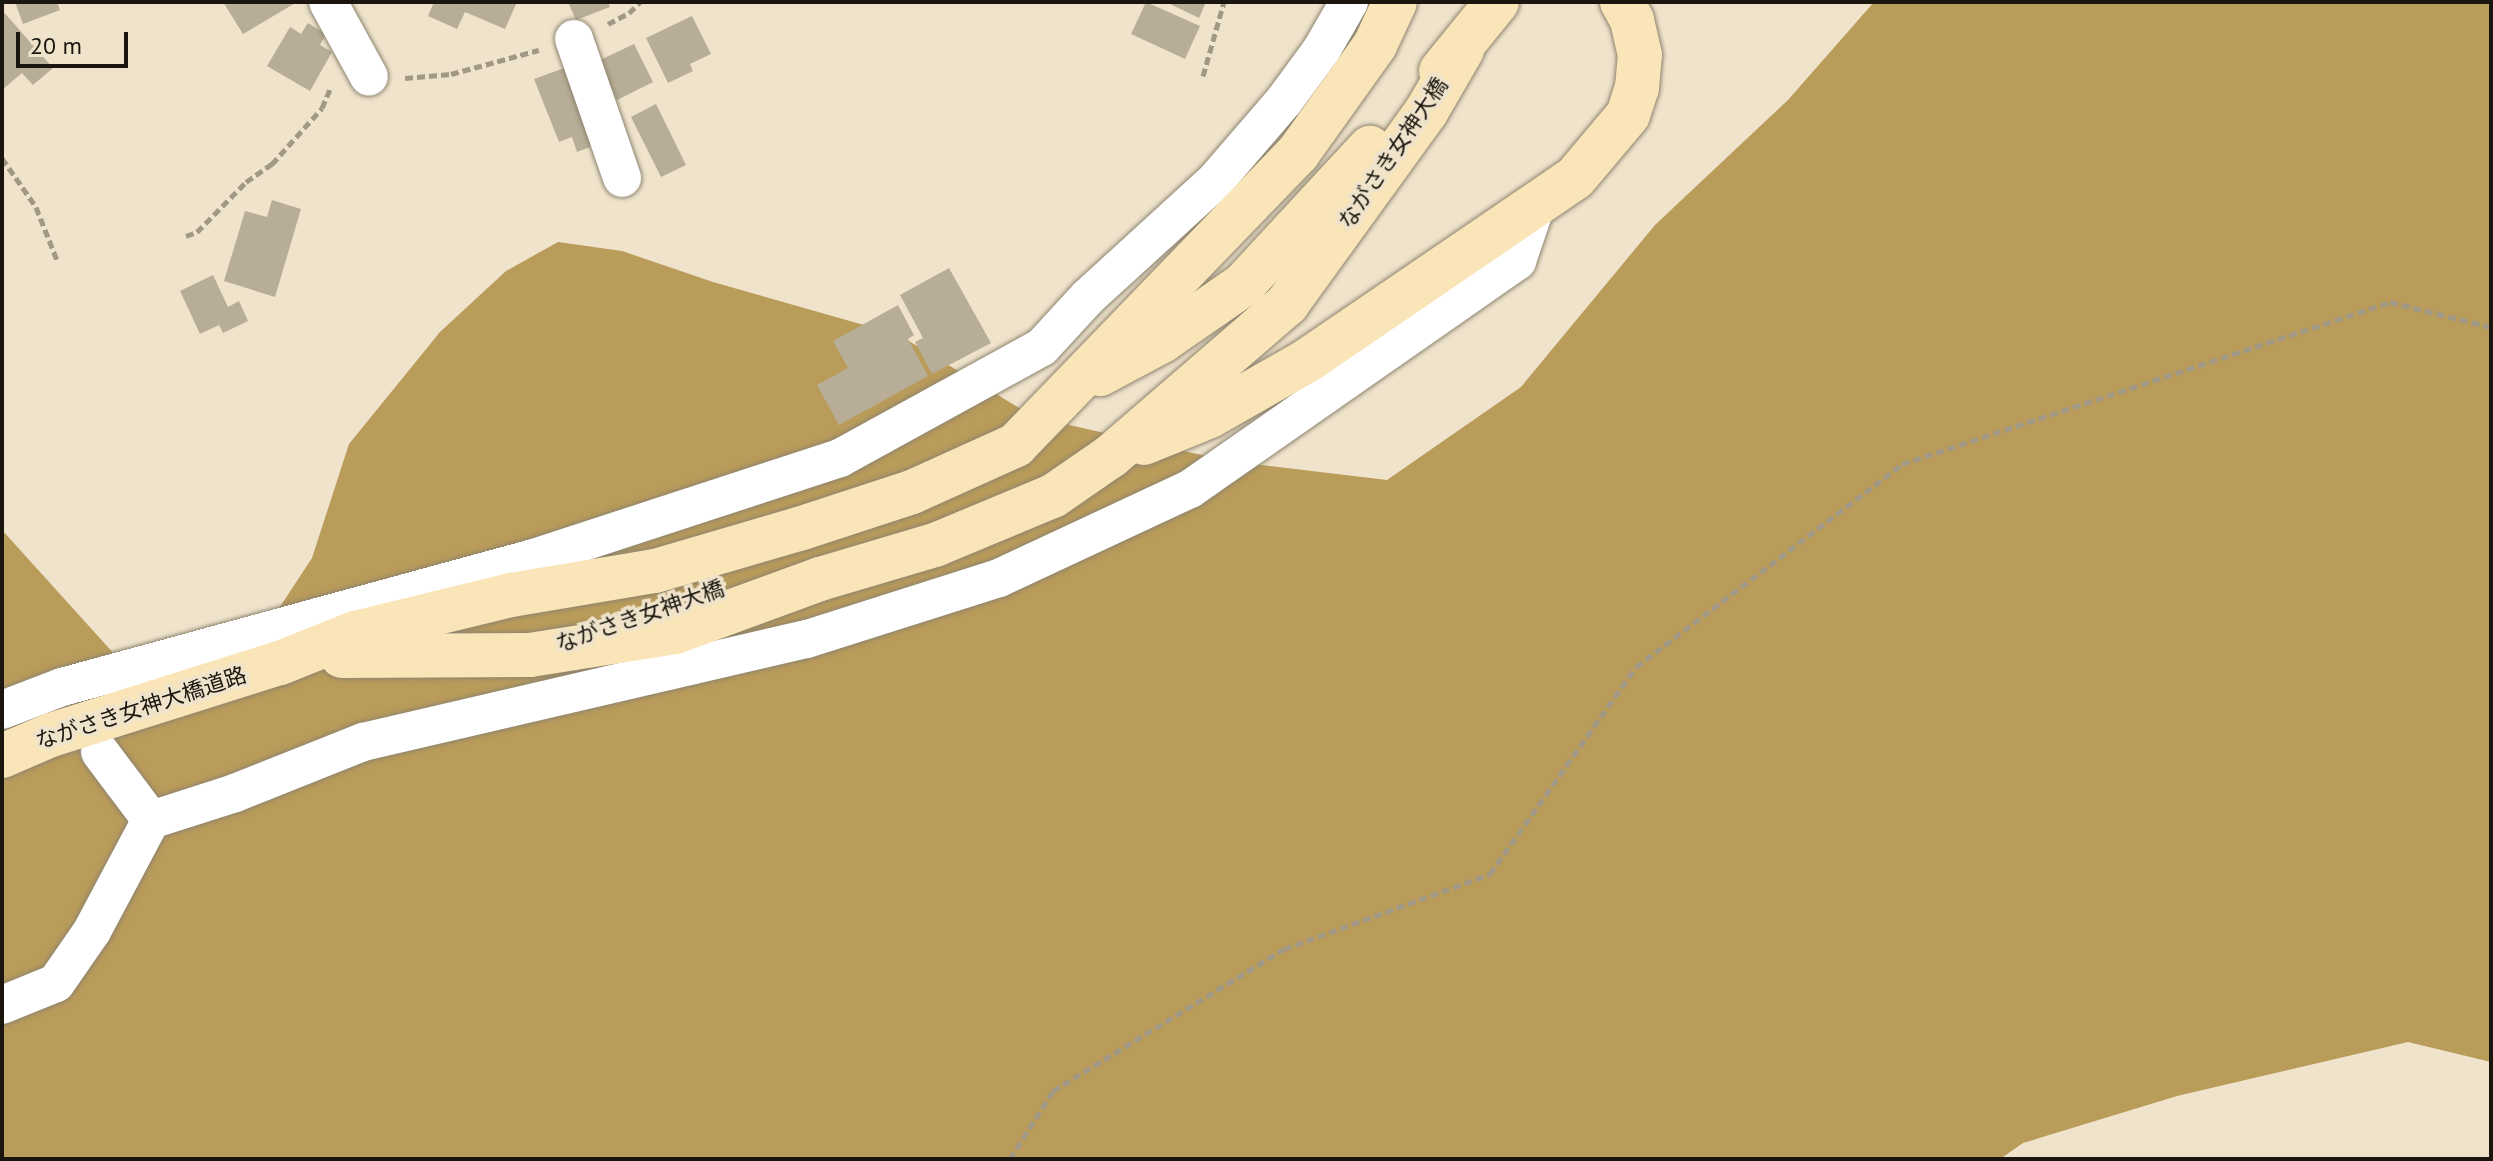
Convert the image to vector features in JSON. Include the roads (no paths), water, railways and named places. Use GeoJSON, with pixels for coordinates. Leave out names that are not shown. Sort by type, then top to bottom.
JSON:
{"type":"FeatureCollection","features":[{"type":"Feature","properties":{"kind":"main road"},"geometry":{"type":"LineString","coordinates":[[1061,394],[1209,248],[1298,153],[1375,45],[1395,2]]}},
{"type":"Feature","properties":{"kind":"main road"},"geometry":{"type":"LineString","coordinates":[[1462,50],[1497,2]]}},
{"type":"Feature","properties":{"kind":"main road"},"geometry":{"type":"LineString","coordinates":[[1111,456],[1210,416],[1308,360],[1575,178],[1628,115],[1637,88],[1640,55],[1632,20],[1622,2]]}},
{"type":"Feature","properties":{"kind":"main road","name":"ながさき女神大橋"},"geometry":{"type":"LineString","coordinates":[[511,595],[651,545],[919,460],[1013,424],[1061,394],[1162,341],[1243,285],[1462,50]]}},
{"type":"Feature","properties":{"kind":"main road","name":"ながさき女神大橋"},"geometry":{"type":"LineString","coordinates":[[530,655],[675,632],[820,579],[935,545],[1053,496],[1111,456],[1287,304],[1426,112],[1462,50]]}},
{"type":"Feature","properties":{"kind":"main road","name":"ながさき女神大橋道路"},"geometry":{"type":"LineString","coordinates":[[2,756],[80,725],[280,663],[355,633],[511,595]]}},
{"type":"Feature","properties":{"kind":"main road","name":"ながさき女神大橋道路"},"geometry":{"type":"LineString","coordinates":[[280,663],[353,654],[530,655]]}},
{"type":"Feature","properties":{"kind":"street"},"geometry":{"type":"LineString","coordinates":[[328,2],[369,77]]}},
{"type":"Feature","properties":{"kind":"street"},"geometry":{"type":"LineString","coordinates":[[2,710],[62,687],[531,559],[840,458],[1042,347],[1088,297],[1216,180],[1284,101],[1322,49],[1349,2]]}},
{"type":"Feature","properties":{"kind":"street"},"geometry":{"type":"LineString","coordinates":[[574,39],[622,178]]}},
{"type":"Feature","properties":{"kind":"street"},"geometry":{"type":"LineString","coordinates":[[2,1005],[56,983],[92,931],[151,820],[235,793],[363,742],[807,639],[999,578],[1190,489],[1517,261],[1535,208]]}},
{"type":"Feature","properties":{"kind":"street"},"geometry":{"type":"LineString","coordinates":[[100,752],[151,820]]}}]}
